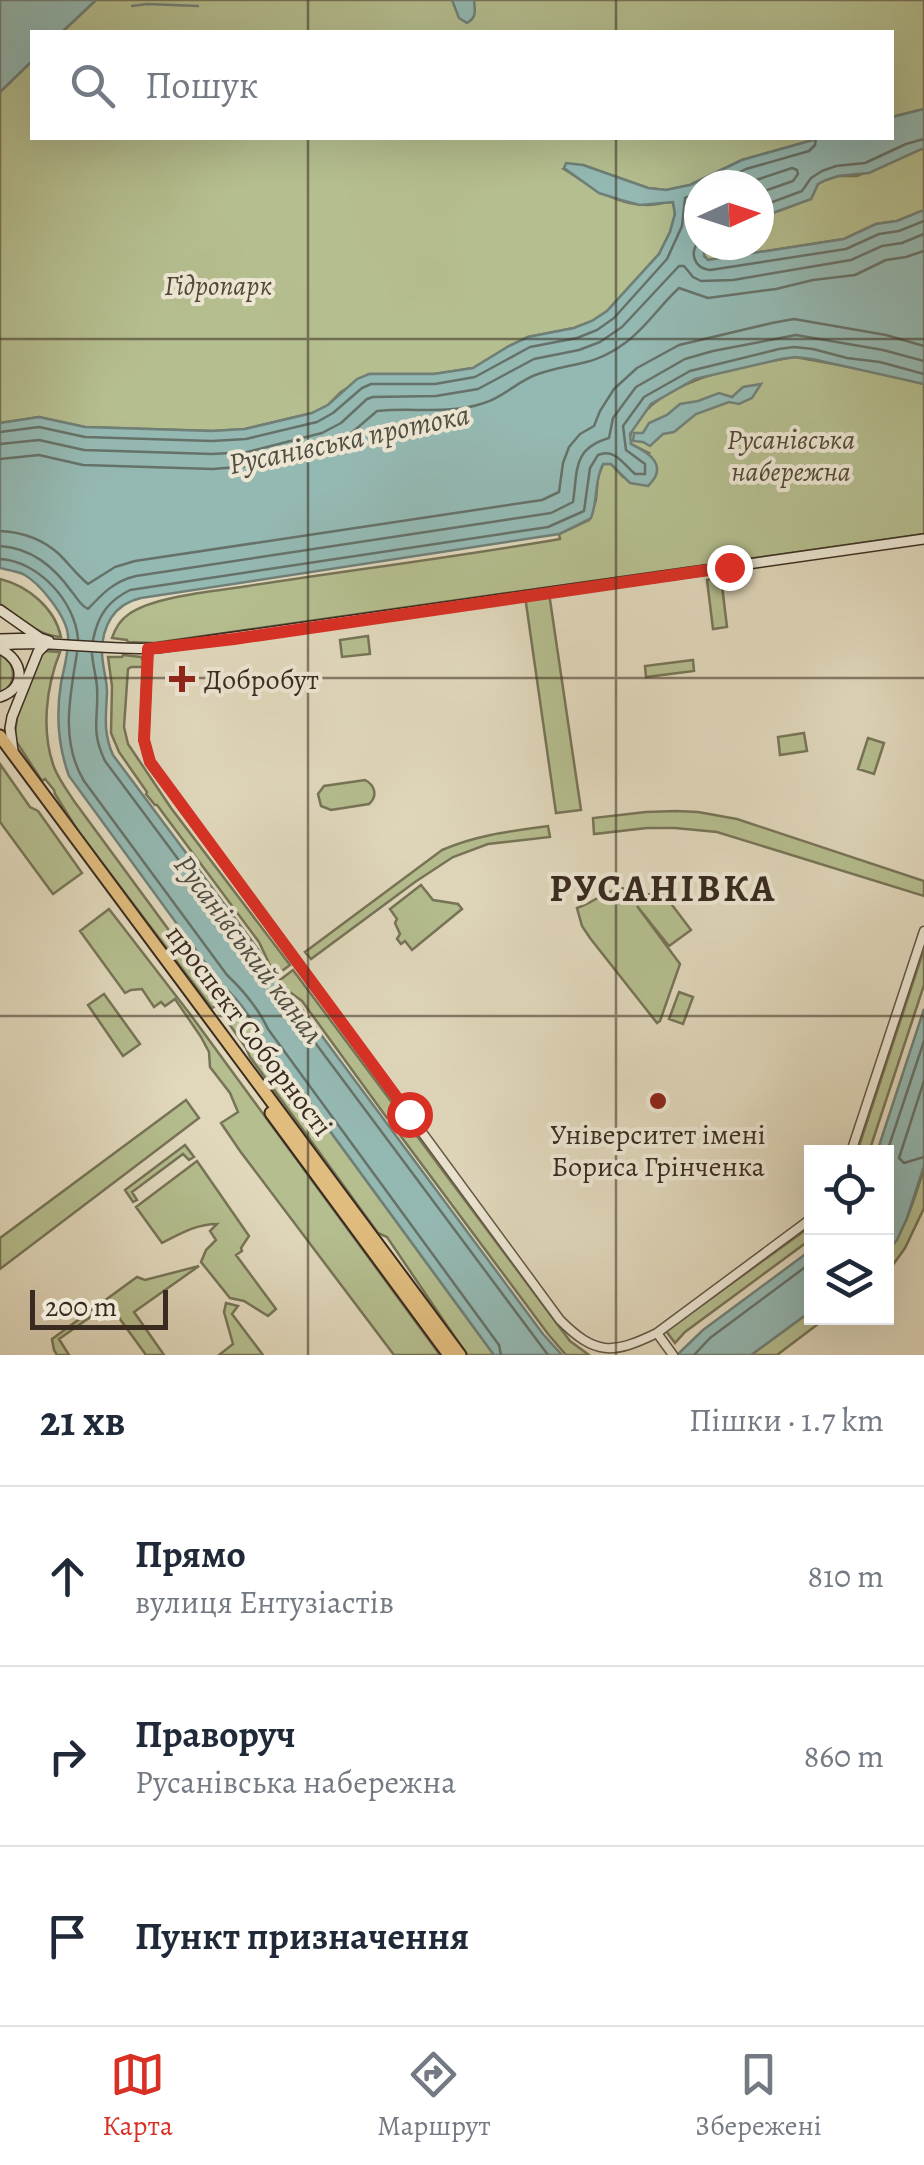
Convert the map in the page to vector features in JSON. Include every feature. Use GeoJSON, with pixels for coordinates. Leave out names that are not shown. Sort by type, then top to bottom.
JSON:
{"type":"FeatureCollection","features":[{"type":"Feature","properties":{"kind":"highway","name":"проспект Соборності"},"geometry":{"type":"LineString","coordinates":[[0,736],[460,1355]]}},
{"type":"Feature","properties":{"kind":"highway","name":"проспект Соборності"},"geometry":{"type":"LineString","coordinates":[[0,748],[448,1355]]}},
{"type":"Feature","properties":{"kind":"main road"},"geometry":{"type":"LineString","coordinates":[[0,644],[48,641],[148,649],[924,539]]}},
{"type":"Feature","properties":{"kind":"main road"},"geometry":{"type":"LineString","coordinates":[[0,610],[48,641]]}},
{"type":"Feature","properties":{"kind":"main road"},"geometry":{"type":"LineString","coordinates":[[14,754],[12,717],[38,652],[48,641]]}},
{"type":"Feature","properties":{"kind":"main road"},"geometry":{"type":"LineString","coordinates":[[0,644],[14,660],[19,678],[13,690],[0,697]]}},
{"type":"Feature","properties":{"kind":"street"},"geometry":{"type":"LineString","coordinates":[[148,649],[144,740],[150,762],[560,1320],[581,1342],[604,1352],[632,1348],[804,1224]]}},
{"type":"Feature","properties":{"kind":"street"},"geometry":{"type":"LineString","coordinates":[[854,1145],[924,931]]}},
{"type":"Feature","properties":{"kind":"street"},"geometry":{"type":"LineString","coordinates":[[657,1333],[673,1355]]}},
{"type":"Feature","properties":{"kind":"green space"},"geometry":{"type":"Polygon","coordinates":[[[96,0],[924,0],[924,109],[894,116],[894,30],[64,30],[96,0]]]}},
{"type":"Feature","properties":{"kind":"green space","name":"Гідропарк"},"geometry":{"type":"Polygon","coordinates":[[[30,63],[30,140],[813,140],[742,160],[721,170],[684,170],[684,186],[666,190],[648,188],[583,165],[564,169],[625,202],[673,202],[675,214],[670,232],[659,254],[607,311],[574,328],[528,337],[473,368],[434,374],[369,374],[312,413],[245,429],[85,427],[39,417],[0,423],[0,92],[30,63]]]}},
{"type":"Feature","properties":{"kind":"green space"},"geometry":{"type":"Polygon","coordinates":[[[924,148],[924,210],[876,224],[844,239],[774,250],[774,213],[811,199],[818,184],[826,180],[857,176],[924,148]]]}},
{"type":"Feature","properties":{"kind":"green space","name":"Русанівська набережна"},"geometry":{"type":"Polygon","coordinates":[[[795,357],[924,384],[924,534],[154,643],[112,638],[129,614],[169,599],[560,539],[559,534],[589,520],[603,464],[611,464],[623,477],[649,453],[629,439],[639,419],[654,403],[698,379],[795,357]]]}},
{"type":"Feature","properties":{"kind":"green space"},"geometry":{"type":"Polygon","coordinates":[[[721,577],[727,627],[713,629],[707,580],[721,577]]]}},
{"type":"Feature","properties":{"kind":"green space"},"geometry":{"type":"Polygon","coordinates":[[[0,579],[39,600],[53,617],[61,637],[36,630],[0,604],[0,579]]]}},
{"type":"Feature","properties":{"kind":"green space"},"geometry":{"type":"Polygon","coordinates":[[[549,593],[581,810],[556,813],[525,596],[549,593]]]}},
{"type":"Feature","properties":{"kind":"green space"},"geometry":{"type":"Polygon","coordinates":[[[368,636],[370,654],[342,657],[340,640],[368,636]]]}},
{"type":"Feature","properties":{"kind":"green space"},"geometry":{"type":"Polygon","coordinates":[[[44,651],[60,652],[51,680],[46,724],[50,753],[63,785],[210,986],[236,1011],[243,1006],[259,1034],[494,1355],[467,1355],[387,1237],[378,1233],[250,1057],[220,1003],[212,1008],[78,831],[54,790],[45,779],[42,781],[16,741],[17,717],[44,651]]]}},
{"type":"Feature","properties":{"kind":"green space"},"geometry":{"type":"Polygon","coordinates":[[[0,654],[10,663],[13,674],[10,685],[0,694],[0,654]]]}},
{"type":"Feature","properties":{"kind":"green space"},"geometry":{"type":"Polygon","coordinates":[[[108,657],[141,657],[144,662],[143,667],[128,669],[124,727],[128,744],[171,808],[290,965],[275,976],[259,942],[146,794],[119,752],[111,733],[108,657]]]}},
{"type":"Feature","properties":{"kind":"green space"},"geometry":{"type":"Polygon","coordinates":[[[693,660],[694,671],[646,677],[645,666],[693,660]]]}},
{"type":"Feature","properties":{"kind":"green space"},"geometry":{"type":"Polygon","coordinates":[[[804,733],[807,751],[780,755],[778,737],[804,733]]]}},
{"type":"Feature","properties":{"kind":"green space"},"geometry":{"type":"Polygon","coordinates":[[[868,738],[884,743],[874,774],[858,769],[868,738]]]}},
{"type":"Feature","properties":{"kind":"green space"},"geometry":{"type":"Polygon","coordinates":[[[0,764],[82,873],[53,894],[0,822],[0,764]]]}},
{"type":"Feature","properties":{"kind":"green space"},"geometry":{"type":"Polygon","coordinates":[[[365,780],[374,791],[369,804],[331,810],[321,806],[318,794],[324,786],[365,780]]]}},
{"type":"Feature","properties":{"kind":"green space"},"geometry":{"type":"Polygon","coordinates":[[[676,811],[737,819],[924,881],[924,896],[717,832],[647,828],[594,834],[593,818],[676,811]]]}},
{"type":"Feature","properties":{"kind":"green space"},"geometry":{"type":"Polygon","coordinates":[[[548,826],[550,837],[488,844],[453,857],[311,959],[305,952],[442,850],[481,837],[548,826]]]}},
{"type":"Feature","properties":{"kind":"green space"},"geometry":{"type":"Polygon","coordinates":[[[421,885],[433,900],[458,904],[462,909],[412,950],[405,941],[401,944],[397,939],[397,919],[390,909],[421,885]]]}},
{"type":"Feature","properties":{"kind":"green space"},"geometry":{"type":"Polygon","coordinates":[[[622,888],[646,895],[660,889],[691,930],[669,946],[637,906],[680,964],[657,1023],[590,938],[577,908],[622,888]]]}},
{"type":"Feature","properties":{"kind":"green space"},"geometry":{"type":"Polygon","coordinates":[[[109,909],[440,1355],[394,1355],[240,1151],[221,1123],[238,1112],[230,1093],[210,1067],[209,1052],[175,999],[154,1007],[142,989],[125,993],[80,931],[109,909]]]}},
{"type":"Feature","properties":{"kind":"green space"},"geometry":{"type":"Polygon","coordinates":[[[924,949],[924,985],[871,1145],[859,1145],[924,949]]]}},
{"type":"Feature","properties":{"kind":"green space"},"geometry":{"type":"Polygon","coordinates":[[[293,970],[570,1341],[589,1355],[566,1355],[548,1334],[302,1001],[287,990],[280,980],[293,970]]]}},
{"type":"Feature","properties":{"kind":"green space"},"geometry":{"type":"Polygon","coordinates":[[[679,992],[693,997],[683,1024],[669,1019],[679,992]]]}},
{"type":"Feature","properties":{"kind":"green space"},"geometry":{"type":"Polygon","coordinates":[[[104,994],[140,1044],[123,1056],[88,1005],[104,994]]]}},
{"type":"Feature","properties":{"kind":"green space"},"geometry":{"type":"Polygon","coordinates":[[[186,1100],[199,1118],[0,1269],[0,1238],[186,1100]]]}},
{"type":"Feature","properties":{"kind":"green space"},"geometry":{"type":"Polygon","coordinates":[[[185,1145],[194,1157],[189,1160],[183,1154],[132,1192],[137,1200],[133,1202],[125,1190],[185,1145]]]}},
{"type":"Feature","properties":{"kind":"green space"},"geometry":{"type":"Polygon","coordinates":[[[197,1161],[249,1236],[236,1255],[276,1309],[268,1316],[244,1301],[230,1298],[201,1262],[216,1240],[210,1231],[217,1224],[195,1228],[162,1243],[136,1207],[197,1161]]]}},
{"type":"Feature","properties":{"kind":"green space"},"geometry":{"type":"Polygon","coordinates":[[[924,1169],[924,1208],[894,1263],[894,1242],[924,1169]]]}},
{"type":"Feature","properties":{"kind":"green space"},"geometry":{"type":"Polygon","coordinates":[[[804,1231],[804,1244],[675,1343],[666,1331],[804,1231]]]}},
{"type":"Feature","properties":{"kind":"green space"},"geometry":{"type":"Polygon","coordinates":[[[199,1266],[134,1312],[164,1355],[146,1355],[109,1304],[59,1339],[69,1355],[57,1355],[52,1339],[137,1277],[145,1280],[199,1266]]]}},
{"type":"Feature","properties":{"kind":"green space"},"geometry":{"type":"Polygon","coordinates":[[[226,1303],[238,1306],[232,1314],[263,1355],[219,1355],[233,1344],[224,1312],[226,1303]]]}},
{"type":"Feature","properties":{"kind":"green space"},"geometry":{"type":"Polygon","coordinates":[[[804,1316],[804,1325],[817,1325],[777,1355],[751,1355],[804,1316]]]}},
{"type":"Feature","properties":{"kind":"water"},"geometry":{"type":"Polygon","coordinates":[[[0,0],[96,0],[64,30],[30,30],[30,63],[0,92],[0,0]]]}},
{"type":"Feature","properties":{"kind":"water"},"geometry":{"type":"Polygon","coordinates":[[[452,0],[474,0],[475,13],[470,21],[459,18],[452,0]]]}},
{"type":"Feature","properties":{"kind":"water"},"geometry":{"type":"Polygon","coordinates":[[[924,109],[924,148],[869,173],[826,180],[818,184],[811,199],[774,213],[774,170],[721,170],[742,160],[813,140],[894,140],[894,116],[924,109]]]}},
{"type":"Feature","properties":{"kind":"water"},"geometry":{"type":"Polygon","coordinates":[[[566,163],[666,190],[684,186],[684,260],[774,260],[774,250],[844,239],[876,224],[924,210],[924,384],[795,357],[695,379],[651,404],[630,434],[631,444],[650,456],[657,466],[648,486],[630,483],[611,464],[603,464],[591,518],[559,534],[141,598],[117,611],[104,633],[106,724],[113,755],[260,952],[276,982],[299,1005],[562,1355],[494,1355],[242,1006],[220,983],[69,776],[58,718],[68,648],[66,628],[52,601],[37,585],[23,574],[0,568],[0,423],[39,417],[85,427],[245,429],[312,413],[369,374],[434,374],[473,368],[528,337],[574,328],[607,311],[659,254],[670,232],[675,214],[673,202],[640,205],[599,193],[564,168],[566,163]]]}},
{"type":"Feature","properties":{"kind":"water"},"geometry":{"type":"Polygon","coordinates":[[[761,384],[752,398],[696,414],[650,446],[633,441],[634,433],[643,433],[649,423],[680,404],[719,393],[732,397],[743,387],[761,384]]]}},
{"type":"Feature","properties":{"kind":"water"},"geometry":{"type":"Polygon","coordinates":[[[924,1009],[924,1166],[894,1243],[894,1145],[879,1145],[924,1009]]]}},
{"type":"Feature","properties":{"kind":"water"},"geometry":{"type":"Polygon","coordinates":[[[804,1255],[804,1316],[751,1355],[677,1355],[703,1330],[804,1255]]]}},
{"type":"Feature","properties":{"kind":"waterway"},"geometry":{"type":"LineString","coordinates":[[132,6],[198,6]]}},
{"type":"Feature","properties":{"kind":"place","name":"Добробут"},"geometry":{"type":"Point","coordinates":[182,679]}},
{"type":"Feature","properties":{"kind":"place","name":"Університет імені Бориса Грінченка"},"geometry":{"type":"Point","coordinates":[658,1101]}},
{"type":"Feature","properties":{"kind":"district","name":"РУСАНІВКА"},"geometry":{"type":"Point","coordinates":[663,888]}},
{"type":"Feature","properties":{"kind":"route"},"geometry":{"type":"LineString","coordinates":[[409,1114],[150,762],[144,740],[148,649],[729,567]]}},
{"type":"Feature","properties":{"kind":"water label","name":"Русанівська протока"},"geometry":{"type":"Point","coordinates":[349,439]}},
{"type":"Feature","properties":{"kind":"water label","name":"Русанівський канал"},"geometry":{"type":"Point","coordinates":[249,949]}}]}
